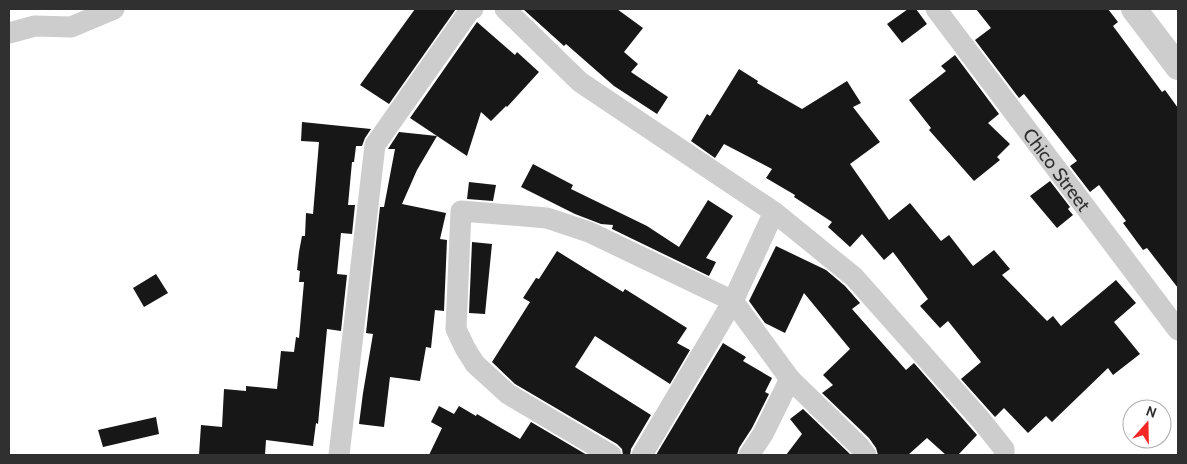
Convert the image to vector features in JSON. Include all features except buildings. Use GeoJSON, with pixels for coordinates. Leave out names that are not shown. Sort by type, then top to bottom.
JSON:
{"type":"FeatureCollection","features":[{"type":"Feature","properties":{"kind":"street"},"geometry":{"type":"LineString","coordinates":[[9,33],[35,26],[70,27],[114,9]]}},
{"type":"Feature","properties":{"kind":"street"},"geometry":{"type":"LineString","coordinates":[[339,455],[375,145],[470,10],[473,9]]}},
{"type":"Feature","properties":{"kind":"street"},"geometry":{"type":"LineString","coordinates":[[505,9],[580,82],[774,212],[854,277],[980,419],[1004,448],[1004,455]]}},
{"type":"Feature","properties":{"kind":"street","name":"Chico Street"},"geometry":{"type":"LineString","coordinates":[[936,9],[1178,330]]}},
{"type":"Feature","properties":{"kind":"street"},"geometry":{"type":"LineString","coordinates":[[1134,9],[1178,67]]}},
{"type":"Feature","properties":{"kind":"street"},"geometry":{"type":"LineString","coordinates":[[611,455],[508,394],[476,364],[465,348],[456,329],[461,211],[547,218],[589,232],[733,301],[790,379],[866,455]]}},
{"type":"Feature","properties":{"kind":"street"},"geometry":{"type":"LineString","coordinates":[[642,455],[733,301],[774,212]]}},
{"type":"Feature","properties":{"kind":"street"},"geometry":{"type":"LineString","coordinates":[[748,455],[763,434],[790,379]]}}]}
